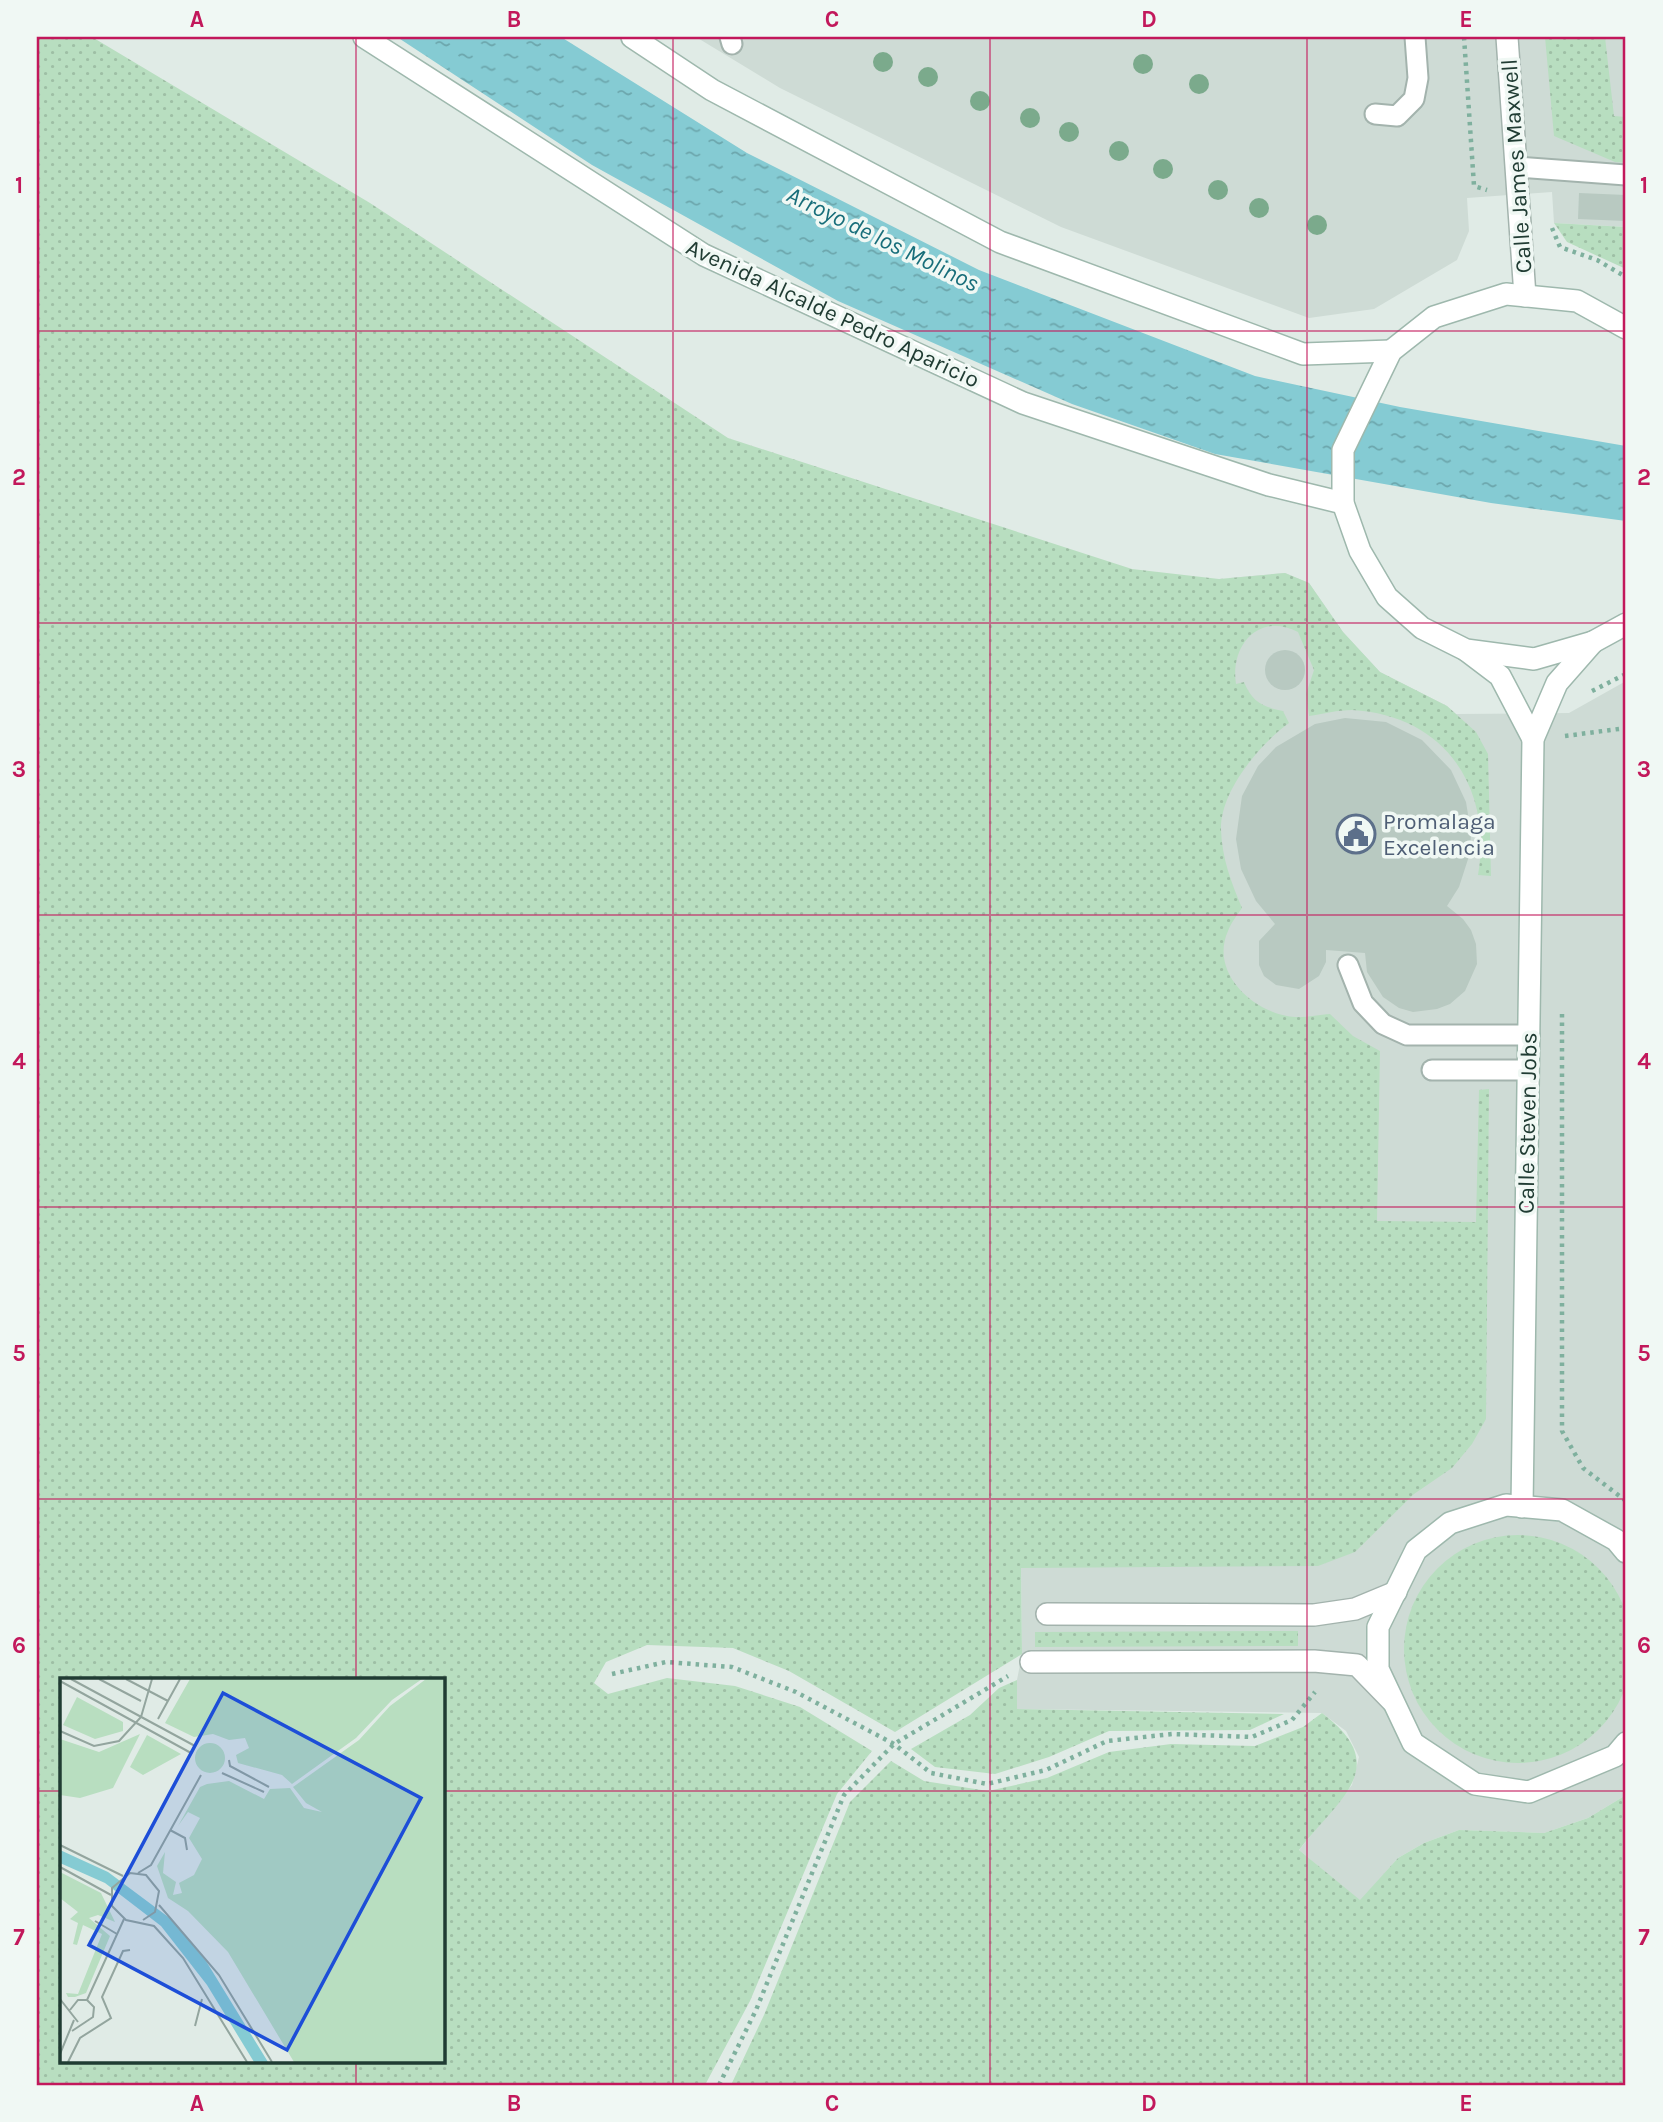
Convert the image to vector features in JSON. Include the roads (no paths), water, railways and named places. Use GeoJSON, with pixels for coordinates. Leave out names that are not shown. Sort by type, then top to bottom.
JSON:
{"type":"FeatureCollection","features":[{"type":"Feature","properties":{"kind":"street","name":"Avenida Alcalde Pedro Aparicio"},"geometry":{"type":"LineString","coordinates":[[364,37],[704,255],[1023,402],[1269,485],[1343,503]]}},
{"type":"Feature","properties":{"kind":"street"},"geometry":{"type":"LineString","coordinates":[[632,37],[712,90],[1000,242],[1303,354],[1391,351]]}},
{"type":"Feature","properties":{"kind":"street","name":"Calle James Maxwell"},"geometry":{"type":"LineString","coordinates":[[1507,37],[1525,296]]}},
{"type":"Feature","properties":{"kind":"street"},"geometry":{"type":"LineString","coordinates":[[1626,328],[1577,301],[1525,296],[1506,295],[1434,317],[1391,351],[1343,450],[1343,503],[1360,551],[1387,597],[1422,628],[1465,650],[1534,659],[1593,642],[1626,624]]}},
{"type":"Feature","properties":{"kind":"street","name":"Calle Steven Jobs"},"geometry":{"type":"LineString","coordinates":[[1522,1507],[1533,740],[1557,683],[1593,642]]}},
{"type":"Feature","properties":{"kind":"street","name":"Calle Steven Jobs"},"geometry":{"type":"LineString","coordinates":[[1465,650],[1500,676],[1533,740]]}},
{"type":"Feature","properties":{"kind":"street"},"geometry":{"type":"LineString","coordinates":[[1626,1552],[1616,1540],[1562,1510],[1506,1505],[1450,1523],[1416,1550],[1378,1627],[1378,1669],[1413,1743],[1475,1784],[1529,1792],[1615,1756],[1626,1743]]}},
{"type":"Feature","properties":{"kind":"street"},"geometry":{"type":"LineString","coordinates":[[1047,1614],[1314,1615],[1355,1609],[1396,1592]]}},
{"type":"Feature","properties":{"kind":"street"},"geometry":{"type":"LineString","coordinates":[[1031,1662],[1314,1661],[1357,1665],[1393,1702]]}},
{"type":"Feature","properties":{"kind":"lane"},"geometry":{"type":"LineString","coordinates":[[1375,114],[1397,116],[1414,99],[1418,78],[1415,37]]}},
{"type":"Feature","properties":{"kind":"lane"},"geometry":{"type":"LineString","coordinates":[[1516,167],[1626,175]]}},
{"type":"Feature","properties":{"kind":"lane"},"geometry":{"type":"LineString","coordinates":[[1348,965],[1363,1003],[1383,1024],[1407,1035],[1529,1035]]}},
{"type":"Feature","properties":{"kind":"lane"},"geometry":{"type":"LineString","coordinates":[[1432,1070],[1528,1070]]}},
{"type":"Feature","properties":{"kind":"water","name":"Arroyo de los Molinos"},"geometry":{"type":"Polygon","coordinates":[[[397,37],[561,37],[747,153],[979,270],[1255,376],[1400,407],[1626,446],[1626,521],[1491,503],[1215,454],[1072,404],[838,301],[592,165],[397,37]]]}},
{"type":"Feature","properties":{"kind":"place","name":"Promalaga Excelencia"},"geometry":{"type":"Point","coordinates":[1356,834]}}]}
